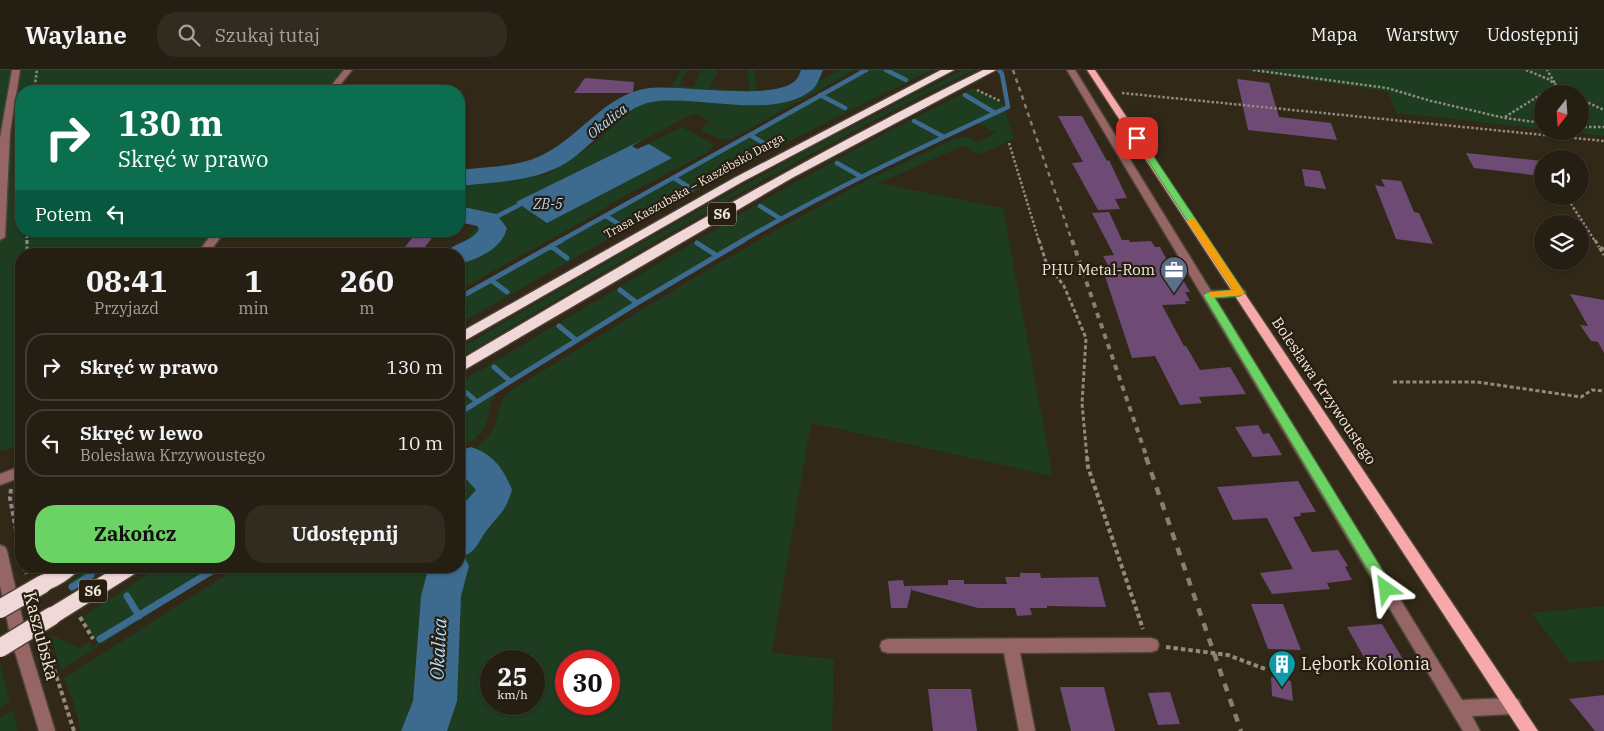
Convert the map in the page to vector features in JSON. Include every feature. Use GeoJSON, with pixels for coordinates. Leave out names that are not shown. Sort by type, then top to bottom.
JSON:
{"type":"FeatureCollection","features":[{"type":"Feature","properties":{"kind":"highway","name":"Trasa Kaszubska – Kaszëbskô Darga"},"geometry":{"type":"LineString","coordinates":[[465,336],[730,185],[818,137],[949,70]]}},
{"type":"Feature","properties":{"kind":"highway","name":"S6"},"geometry":{"type":"LineString","coordinates":[[465,364],[766,188],[912,109],[990,70]]}},
{"type":"Feature","properties":{"kind":"highway","name":"S6"},"geometry":{"type":"LineString","coordinates":[[0,609],[60,573]]}},
{"type":"Feature","properties":{"kind":"highway","name":"S6"},"geometry":{"type":"LineString","coordinates":[[0,648],[121,573]]}},
{"type":"Feature","properties":{"kind":"main road","name":"Bolesława Krzywoustego"},"geometry":{"type":"LineString","coordinates":[[1091,70],[1530,731]]}},
{"type":"Feature","properties":{"kind":"street"},"geometry":{"type":"LineString","coordinates":[[0,237],[3,142],[8,104],[16,70]]}},
{"type":"Feature","properties":{"kind":"street"},"geometry":{"type":"LineString","coordinates":[[336,85],[348,70]]}},
{"type":"Feature","properties":{"kind":"street"},"geometry":{"type":"LineString","coordinates":[[1071,70],[1472,731]]}},
{"type":"Feature","properties":{"kind":"street"},"geometry":{"type":"LineString","coordinates":[[207,248],[215,237]]}},
{"type":"Feature","properties":{"kind":"street"},"geometry":{"type":"LineString","coordinates":[[1208,295],[1240,293]]}},
{"type":"Feature","properties":{"kind":"street"},"geometry":{"type":"LineString","coordinates":[[0,480],[15,474]]}},
{"type":"Feature","properties":{"kind":"street","name":"Kaszubska"},"geometry":{"type":"LineString","coordinates":[[0,551],[20,639],[47,731]]}},
{"type":"Feature","properties":{"kind":"street"},"geometry":{"type":"LineString","coordinates":[[888,646],[1150,645]]}},
{"type":"Feature","properties":{"kind":"street"},"geometry":{"type":"LineString","coordinates":[[1011,646],[1027,731]]}},
{"type":"Feature","properties":{"kind":"street"},"geometry":{"type":"LineString","coordinates":[[1459,708],[1513,706]]}},
{"type":"Feature","properties":{"kind":"path"},"geometry":{"type":"LineString","coordinates":[[35,85],[37,70]]}},
{"type":"Feature","properties":{"kind":"path"},"geometry":{"type":"LineString","coordinates":[[1253,70],[1387,88],[1432,101],[1505,118],[1534,122]]}},
{"type":"Feature","properties":{"kind":"path"},"geometry":{"type":"LineString","coordinates":[[1526,70],[1556,85]]}},
{"type":"Feature","properties":{"kind":"path"},"geometry":{"type":"LineString","coordinates":[[1547,70],[1556,85]]}},
{"type":"Feature","properties":{"kind":"path"},"geometry":{"type":"LineString","coordinates":[[972,87],[1000,101]]}},
{"type":"Feature","properties":{"kind":"path"},"geometry":{"type":"LineString","coordinates":[[1106,92],[1604,141]]}},
{"type":"Feature","properties":{"kind":"path"},"geometry":{"type":"LineString","coordinates":[[1505,118],[1534,99]]}},
{"type":"Feature","properties":{"kind":"path"},"geometry":{"type":"LineString","coordinates":[[1589,103],[1604,110]]}},
{"type":"Feature","properties":{"kind":"path"},"geometry":{"type":"LineString","coordinates":[[1589,127],[1604,127]]}},
{"type":"Feature","properties":{"kind":"path"},"geometry":{"type":"LineString","coordinates":[[1010,143],[1046,262],[1064,286],[1086,338],[1082,403],[1088,467],[1139,619],[1150,645],[1228,655],[1266,669]]}},
{"type":"Feature","properties":{"kind":"path"},"geometry":{"type":"LineString","coordinates":[[1572,205],[1604,255]]}},
{"type":"Feature","properties":{"kind":"path"},"geometry":{"type":"LineString","coordinates":[[1599,247],[1604,250]]}},
{"type":"Feature","properties":{"kind":"path"},"geometry":{"type":"LineString","coordinates":[[1393,382],[1477,382],[1581,398],[1592,390],[1604,391]]}},
{"type":"Feature","properties":{"kind":"path"},"geometry":{"type":"LineString","coordinates":[[10,498],[15,525]]}},
{"type":"Feature","properties":{"kind":"path"},"geometry":{"type":"LineString","coordinates":[[80,617],[93,639]]}},
{"type":"Feature","properties":{"kind":"path"},"geometry":{"type":"LineString","coordinates":[[43,634],[74,731]]}},
{"type":"Feature","properties":{"kind":"green space"},"geometry":{"type":"Polygon","coordinates":[[[0,70],[349,70],[338,85],[15,85],[15,237],[223,237],[214,248],[15,248],[15,447],[0,451],[0,70]]]}},
{"type":"Feature","properties":{"kind":"green space"},"geometry":{"type":"Polygon","coordinates":[[[681,70],[687,70],[679,86],[694,87],[699,73],[706,70],[715,70],[717,73],[710,88],[750,91],[747,70],[754,70],[757,92],[766,92],[764,97],[789,87],[807,87],[841,70],[855,70],[731,139],[719,139],[702,131],[702,127],[711,122],[694,113],[632,146],[637,149],[682,127],[711,143],[713,147],[710,151],[619,199],[594,215],[465,287],[465,248],[452,248],[464,242],[479,224],[472,220],[477,216],[465,211],[465,185],[484,178],[547,175],[598,141],[620,117],[647,100],[667,97],[681,70]]]}},
{"type":"Feature","properties":{"kind":"green space"},"geometry":{"type":"Polygon","coordinates":[[[864,70],[932,70],[693,192],[465,321],[465,293],[864,70]]]}},
{"type":"Feature","properties":{"kind":"green space"},"geometry":{"type":"Polygon","coordinates":[[[963,70],[974,70],[778,172],[649,245],[465,354],[465,346],[771,170],[963,70]]]}},
{"type":"Feature","properties":{"kind":"green space"},"geometry":{"type":"Polygon","coordinates":[[[1246,70],[1604,70],[1604,136],[1589,134],[1589,85],[1534,85],[1534,128],[1396,113],[1388,92],[1246,70]]]}},
{"type":"Feature","properties":{"kind":"green space"},"geometry":{"type":"Polygon","coordinates":[[[973,88],[1000,103],[1002,100],[1014,139],[979,155],[963,146],[879,183],[1003,208],[1053,476],[811,423],[772,653],[834,659],[832,731],[80,731],[75,707],[64,678],[229,573],[465,573],[465,455],[479,445],[491,432],[501,404],[510,391],[687,282],[865,181],[956,138],[967,137],[978,142],[996,133],[977,123],[897,159],[778,222],[647,299],[504,387],[494,396],[485,425],[480,433],[465,445],[465,379],[769,197],[874,139],[973,88]]]}},
{"type":"Feature","properties":{"kind":"green space"},"geometry":{"type":"Polygon","coordinates":[[[83,573],[101,573],[71,591],[67,583],[83,573]]]}},
{"type":"Feature","properties":{"kind":"green space"},"geometry":{"type":"Polygon","coordinates":[[[149,573],[213,573],[61,670],[50,635],[80,648],[90,642],[91,648],[97,643],[82,617],[149,573]]]}},
{"type":"Feature","properties":{"kind":"green space"},"geometry":{"type":"Polygon","coordinates":[[[1604,606],[1604,660],[1570,663],[1531,613],[1604,606]]]}},
{"type":"Feature","properties":{"kind":"green space"},"geometry":{"type":"Polygon","coordinates":[[[0,663],[10,701],[0,707],[0,663]]]}},
{"type":"Feature","properties":{"kind":"green space"},"geometry":{"type":"Polygon","coordinates":[[[13,710],[18,731],[0,731],[0,718],[13,710]]]}},
{"type":"Feature","properties":{"kind":"water","name":"ZB-5"},"geometry":{"type":"Polygon","coordinates":[[[642,140],[632,146],[637,149],[649,144],[672,158],[547,223],[516,202],[642,140]]]}},
{"type":"Feature","properties":{"kind":"building"},"geometry":{"type":"Polygon","coordinates":[[[585,78],[634,82],[633,93],[574,93],[585,78]]]}},
{"type":"Feature","properties":{"kind":"building"},"geometry":{"type":"Polygon","coordinates":[[[1237,79],[1269,83],[1279,117],[1331,123],[1337,140],[1248,130],[1237,79]]]}},
{"type":"Feature","properties":{"kind":"building"},"geometry":{"type":"Polygon","coordinates":[[[1058,116],[1082,116],[1107,161],[1109,160],[1127,198],[1115,199],[1120,209],[1098,210],[1072,163],[1083,162],[1058,116]]]}},
{"type":"Feature","properties":{"kind":"building"},"geometry":{"type":"Polygon","coordinates":[[[1466,153],[1534,160],[1534,175],[1474,168],[1466,153]]]}},
{"type":"Feature","properties":{"kind":"building"},"geometry":{"type":"Polygon","coordinates":[[[1302,169],[1320,171],[1326,189],[1305,186],[1302,169]]]}},
{"type":"Feature","properties":{"kind":"building"},"geometry":{"type":"Polygon","coordinates":[[[1381,179],[1401,181],[1414,212],[1419,213],[1433,244],[1396,239],[1375,185],[1385,187],[1381,179]]]}},
{"type":"Feature","properties":{"kind":"building"},"geometry":{"type":"Polygon","coordinates":[[[1109,212],[1122,240],[1129,240],[1130,242],[1151,241],[1155,247],[1160,247],[1170,266],[1175,266],[1190,292],[1185,292],[1190,301],[1185,301],[1186,304],[1162,305],[1184,346],[1186,346],[1200,370],[1230,367],[1246,394],[1199,397],[1202,403],[1180,405],[1155,356],[1132,358],[1103,270],[1110,269],[1103,256],[1114,255],[1092,213],[1109,212]]]}},
{"type":"Feature","properties":{"kind":"building"},"geometry":{"type":"Polygon","coordinates":[[[413,237],[432,237],[424,248],[404,248],[413,237]]]}},
{"type":"Feature","properties":{"kind":"building"},"geometry":{"type":"Polygon","coordinates":[[[1570,294],[1604,300],[1604,353],[1598,342],[1591,341],[1580,325],[1588,326],[1570,294]]]}},
{"type":"Feature","properties":{"kind":"building"},"geometry":{"type":"Polygon","coordinates":[[[1258,425],[1263,434],[1269,433],[1282,455],[1253,457],[1235,427],[1258,425]]]}},
{"type":"Feature","properties":{"kind":"building"},"geometry":{"type":"Polygon","coordinates":[[[1298,481],[1316,512],[1300,513],[1301,516],[1293,517],[1312,552],[1338,550],[1348,566],[1345,567],[1352,580],[1327,583],[1330,589],[1272,594],[1260,573],[1293,569],[1267,518],[1233,520],[1217,487],[1298,481]]]}},
{"type":"Feature","properties":{"kind":"building"},"geometry":{"type":"Polygon","coordinates":[[[1020,573],[1040,573],[1041,578],[1098,577],[1106,607],[1047,606],[1047,608],[1030,608],[1032,615],[1017,616],[1015,608],[978,608],[912,590],[912,587],[907,608],[891,608],[888,581],[903,580],[904,586],[948,585],[948,580],[964,580],[964,584],[1007,584],[1005,577],[1020,577],[1020,573]]]}},
{"type":"Feature","properties":{"kind":"building"},"geometry":{"type":"Polygon","coordinates":[[[1251,604],[1283,604],[1301,650],[1268,649],[1251,604]]]}},
{"type":"Feature","properties":{"kind":"building"},"geometry":{"type":"Polygon","coordinates":[[[1382,624],[1407,666],[1371,670],[1347,627],[1382,624]]]}},
{"type":"Feature","properties":{"kind":"building","name":"Lębork Kolonia"},"geometry":{"type":"Polygon","coordinates":[[[1271,677],[1291,681],[1293,701],[1272,696],[1271,677]]]}},
{"type":"Feature","properties":{"kind":"building"},"geometry":{"type":"Polygon","coordinates":[[[1060,687],[1104,687],[1115,731],[1071,731],[1060,687]]]}},
{"type":"Feature","properties":{"kind":"building"},"geometry":{"type":"Polygon","coordinates":[[[928,689],[971,689],[977,731],[933,731],[928,689]]]}},
{"type":"Feature","properties":{"kind":"building"},"geometry":{"type":"Polygon","coordinates":[[[1170,692],[1180,724],[1158,725],[1148,693],[1170,692]]]}},
{"type":"Feature","properties":{"kind":"building"},"geometry":{"type":"Polygon","coordinates":[[[1604,695],[1604,731],[1595,731],[1569,699],[1604,695]]]}},
{"type":"Feature","properties":{"kind":"waterway","name":"Okalica"},"geometry":{"type":"LineString","coordinates":[[465,177],[520,171],[555,159],[578,143],[611,114],[636,99],[649,95],[664,94],[741,98],[767,97],[790,93],[806,84],[812,70]]}},
{"type":"Feature","properties":{"kind":"waterway"},"geometry":{"type":"LineString","coordinates":[[821,95],[866,70]]}},
{"type":"Feature","properties":{"kind":"waterway"},"geometry":{"type":"LineString","coordinates":[[886,70],[906,80]]}},
{"type":"Feature","properties":{"kind":"waterway"},"geometry":{"type":"LineString","coordinates":[[742,241],[840,188],[1008,107],[1002,74],[999,70]]}},
{"type":"Feature","properties":{"kind":"waterway"},"geometry":{"type":"LineString","coordinates":[[560,241],[821,95]]}},
{"type":"Feature","properties":{"kind":"waterway"},"geometry":{"type":"LineString","coordinates":[[821,95],[845,108]]}},
{"type":"Feature","properties":{"kind":"waterway"},"geometry":{"type":"LineString","coordinates":[[965,95],[995,113]]}},
{"type":"Feature","properties":{"kind":"waterway"},"geometry":{"type":"LineString","coordinates":[[914,121],[944,137]]}},
{"type":"Feature","properties":{"kind":"waterway"},"geometry":{"type":"LineString","coordinates":[[750,135],[770,147]]}},
{"type":"Feature","properties":{"kind":"waterway"},"geometry":{"type":"LineString","coordinates":[[837,163],[860,176]]}},
{"type":"Feature","properties":{"kind":"waterway"},"geometry":{"type":"LineString","coordinates":[[674,178],[692,189]]}},
{"type":"Feature","properties":{"kind":"waterway"},"geometry":{"type":"LineString","coordinates":[[488,221],[519,205]]}},
{"type":"Feature","properties":{"kind":"waterway"},"geometry":{"type":"LineString","coordinates":[[760,206],[781,219]]}},
{"type":"Feature","properties":{"kind":"waterway","name":"Okalica"},"geometry":{"type":"LineString","coordinates":[[465,215],[486,220],[493,228],[492,233],[485,241],[465,252]]}},
{"type":"Feature","properties":{"kind":"waterway"},"geometry":{"type":"LineString","coordinates":[[606,216],[622,226]]}},
{"type":"Feature","properties":{"kind":"waterway"},"geometry":{"type":"LineString","coordinates":[[551,246],[562,240]]}},
{"type":"Feature","properties":{"kind":"waterway"},"geometry":{"type":"LineString","coordinates":[[637,303],[744,240]]}},
{"type":"Feature","properties":{"kind":"waterway"},"geometry":{"type":"LineString","coordinates":[[697,243],[716,255]]}},
{"type":"Feature","properties":{"kind":"waterway"},"geometry":{"type":"LineString","coordinates":[[465,295],[551,246]]}},
{"type":"Feature","properties":{"kind":"waterway"},"geometry":{"type":"LineString","coordinates":[[551,246],[567,258]]}},
{"type":"Feature","properties":{"kind":"waterway"},"geometry":{"type":"LineString","coordinates":[[491,280],[507,292]]}},
{"type":"Feature","properties":{"kind":"waterway"},"geometry":{"type":"LineString","coordinates":[[620,290],[637,303]]}},
{"type":"Feature","properties":{"kind":"waterway"},"geometry":{"type":"LineString","coordinates":[[465,410],[637,303]]}},
{"type":"Feature","properties":{"kind":"waterway"},"geometry":{"type":"LineString","coordinates":[[559,326],[576,340]]}},
{"type":"Feature","properties":{"kind":"waterway"},"geometry":{"type":"LineString","coordinates":[[494,367],[510,381]]}},
{"type":"Feature","properties":{"kind":"waterway"},"geometry":{"type":"LineString","coordinates":[[467,393],[477,402]]}},
{"type":"Feature","properties":{"kind":"waterway","name":"Okalica"},"geometry":{"type":"LineString","coordinates":[[465,532],[473,519],[490,502],[494,490],[490,479],[471,461]]}},
{"type":"Feature","properties":{"kind":"waterway"},"geometry":{"type":"LineString","coordinates":[[139,615],[208,573]]}},
{"type":"Feature","properties":{"kind":"waterway","name":"Okalica"},"geometry":{"type":"LineString","coordinates":[[424,731],[435,701],[441,596],[447,573]]}},
{"type":"Feature","properties":{"kind":"waterway"},"geometry":{"type":"LineString","coordinates":[[72,587],[91,575]]}},
{"type":"Feature","properties":{"kind":"waterway"},"geometry":{"type":"LineString","coordinates":[[127,596],[139,615]]}},
{"type":"Feature","properties":{"kind":"waterway"},"geometry":{"type":"LineString","coordinates":[[100,639],[139,615]]}},
{"type":"Feature","properties":{"kind":"railway"},"geometry":{"type":"LineString","coordinates":[[1013,70],[1072,241]]}},
{"type":"Feature","properties":{"kind":"railway"},"geometry":{"type":"LineString","coordinates":[[1072,240],[1147,458]]}},
{"type":"Feature","properties":{"kind":"railway"},"geometry":{"type":"LineString","coordinates":[[1146,457],[1241,731]]}},
{"type":"Feature","properties":{"kind":"slow traffic"},"geometry":{"type":"LineString","coordinates":[[1192,221],[1240,293],[1214,295]]}},
{"type":"Feature","properties":{"kind":"place","name":"PHU Metal-Rom"},"geometry":{"type":"Point","coordinates":[1174,294]}},
{"type":"Feature","properties":{"kind":"place","name":"Lębork Kolonia"},"geometry":{"type":"Point","coordinates":[1282,688]}},
{"type":"Feature","properties":{"kind":"route"},"geometry":{"type":"LineString","coordinates":[[1137,138],[1240,293],[1208,295],[1386,589]]}}]}
